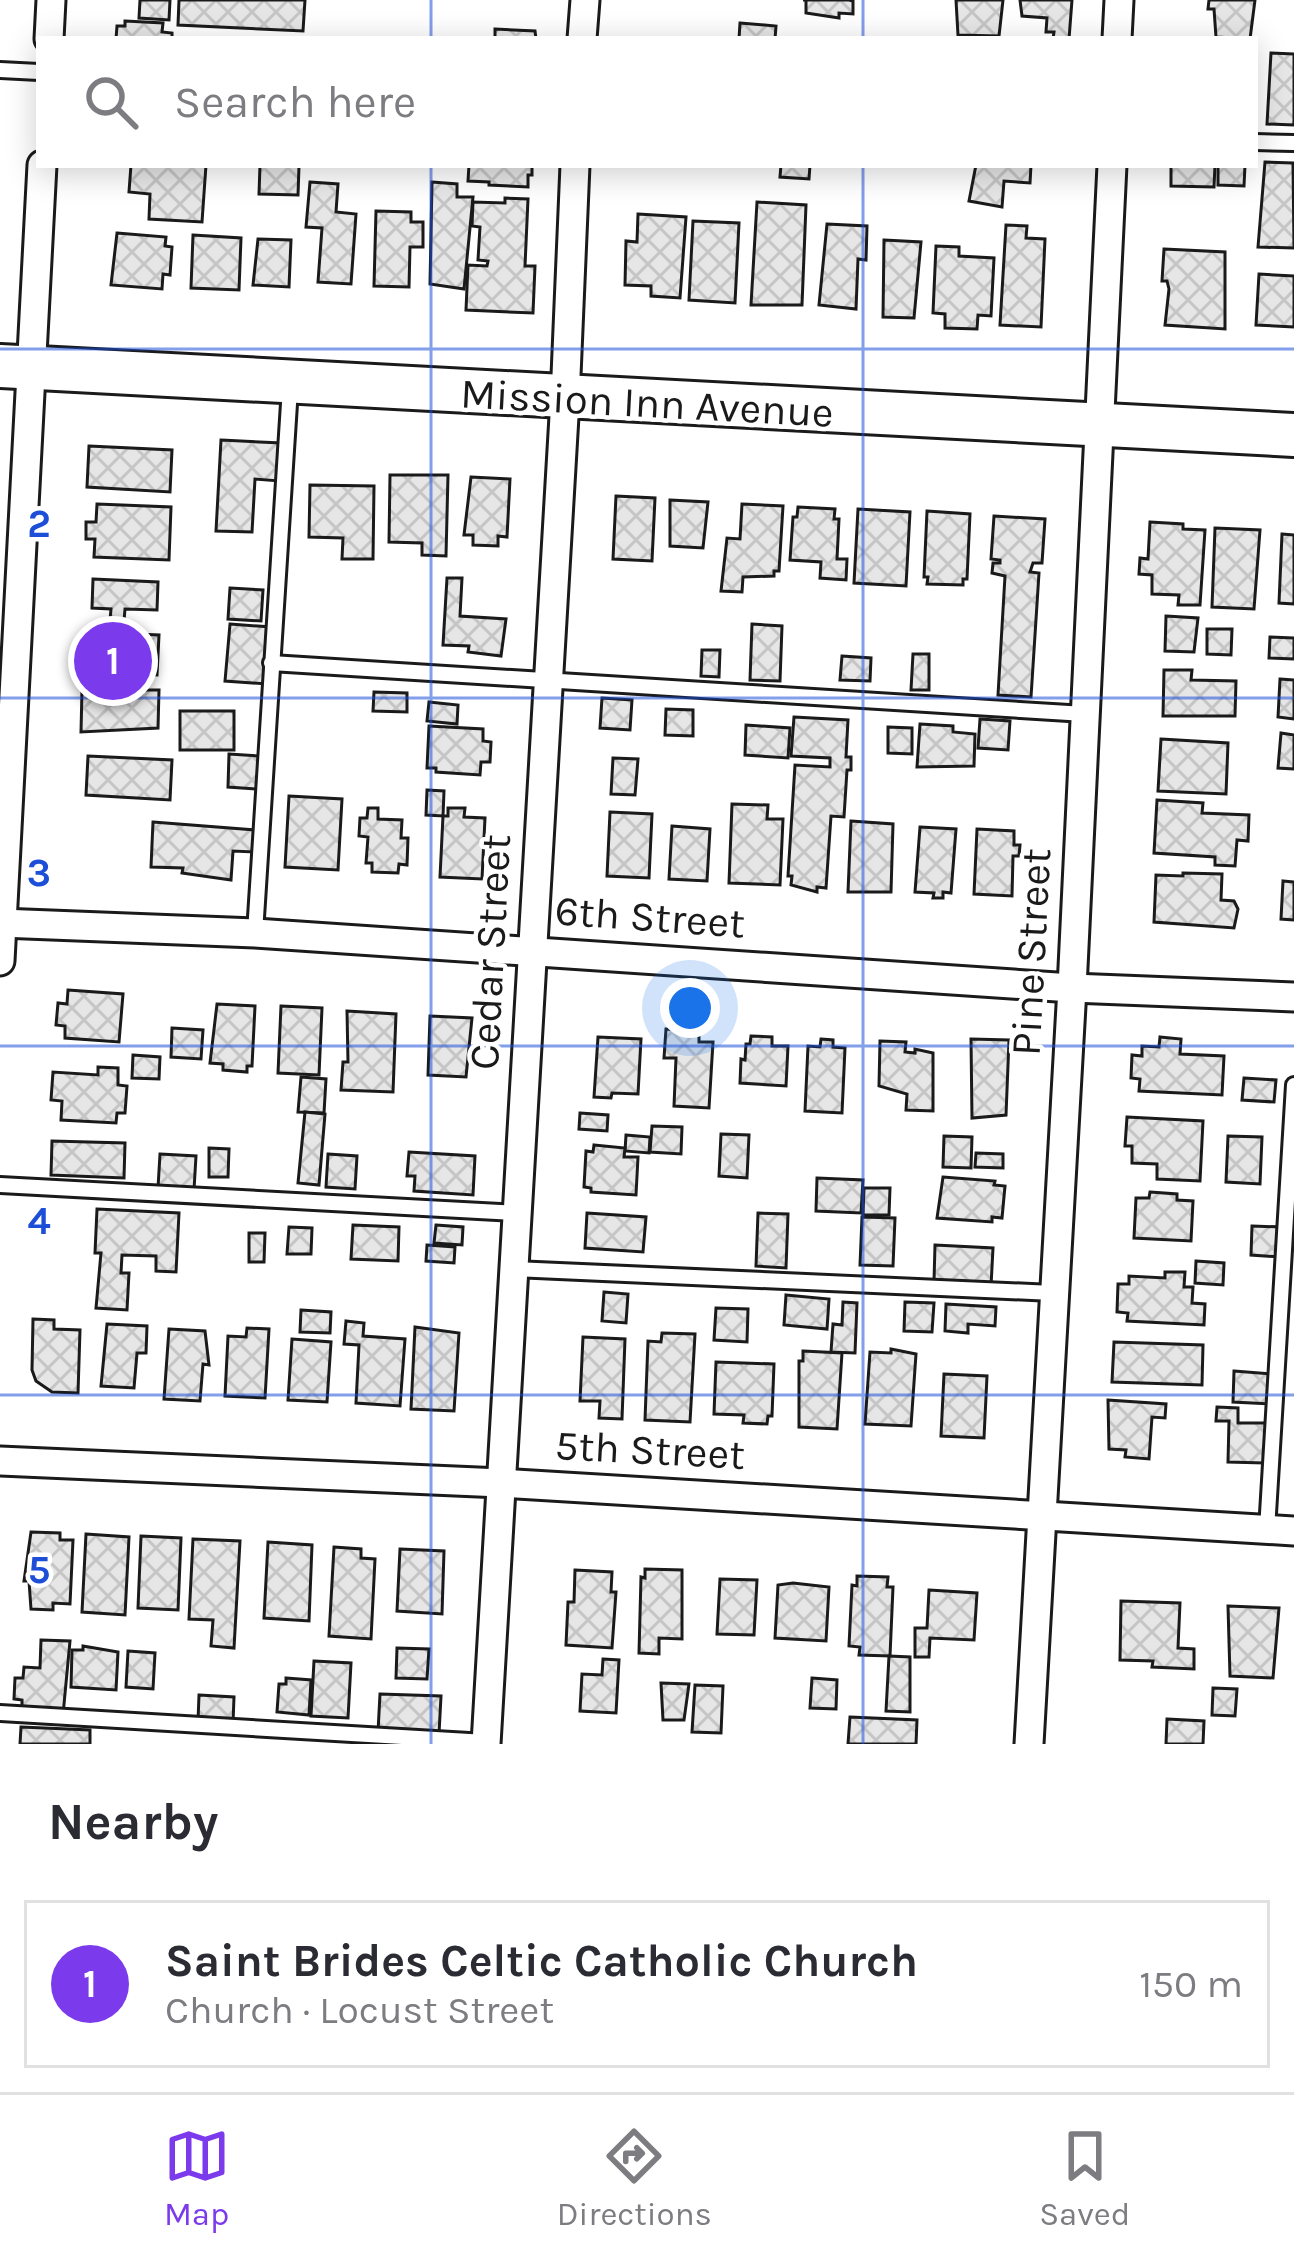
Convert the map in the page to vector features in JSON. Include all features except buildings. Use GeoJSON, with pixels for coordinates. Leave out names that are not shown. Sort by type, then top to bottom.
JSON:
{"type":"FeatureCollection","features":[{"type":"Feature","properties":{"kind":"main road","name":"Mission Inn Avenue"},"geometry":{"type":"LineString","coordinates":[[15,367],[1294,435]]}},
{"type":"Feature","properties":{"kind":"street"},"geometry":{"type":"LineString","coordinates":[[49,36],[51,0]]}},
{"type":"Feature","properties":{"kind":"street"},"geometry":{"type":"LineString","coordinates":[[582,36],[585,0]]}},
{"type":"Feature","properties":{"kind":"street"},"geometry":{"type":"LineString","coordinates":[[1118,36],[1119,0]]}},
{"type":"Feature","properties":{"kind":"street"},"geometry":{"type":"LineString","coordinates":[[0,961],[15,367],[42,168]]}},
{"type":"Feature","properties":{"kind":"street","name":"Cedar Street"},"geometry":{"type":"LineString","coordinates":[[486,1743],[575,168]]}},
{"type":"Feature","properties":{"kind":"street","name":"Pine Street"},"geometry":{"type":"LineString","coordinates":[[1029,1744],[1112,168]]}},
{"type":"Feature","properties":{"kind":"street","name":"6th Street"},"geometry":{"type":"LineString","coordinates":[[1,923],[255,933],[1072,988],[1294,998]]}},
{"type":"Feature","properties":{"kind":"street","name":"5th Street"},"geometry":{"type":"LineString","coordinates":[[0,1461],[501,1483],[1281,1530]]}},
{"type":"Feature","properties":{"kind":"lane"},"geometry":{"type":"LineString","coordinates":[[0,70],[36,72]]}},
{"type":"Feature","properties":{"kind":"lane"},"geometry":{"type":"LineString","coordinates":[[1258,142],[1294,143]]}},
{"type":"Feature","properties":{"kind":"lane"},"geometry":{"type":"LineString","coordinates":[[255,933],[291,383]]}},
{"type":"Feature","properties":{"kind":"lane"},"geometry":{"type":"LineString","coordinates":[[271,663],[1085,714]]}},
{"type":"Feature","properties":{"kind":"lane"},"geometry":{"type":"LineString","coordinates":[[1281,1530],[1294,1085]]}},
{"type":"Feature","properties":{"kind":"lane"},"geometry":{"type":"LineString","coordinates":[[0,1186],[517,1213]]}},
{"type":"Feature","properties":{"kind":"lane"},"geometry":{"type":"LineString","coordinates":[[514,1269],[1053,1292]]}},
{"type":"Feature","properties":{"kind":"lane"},"geometry":{"type":"LineString","coordinates":[[0,1713],[486,1743]]}},
{"type":"Feature","properties":{"kind":"place","name":"Saint Brides Celtic Catholic Church"},"geometry":{"type":"Point","coordinates":[113,661]}}]}
